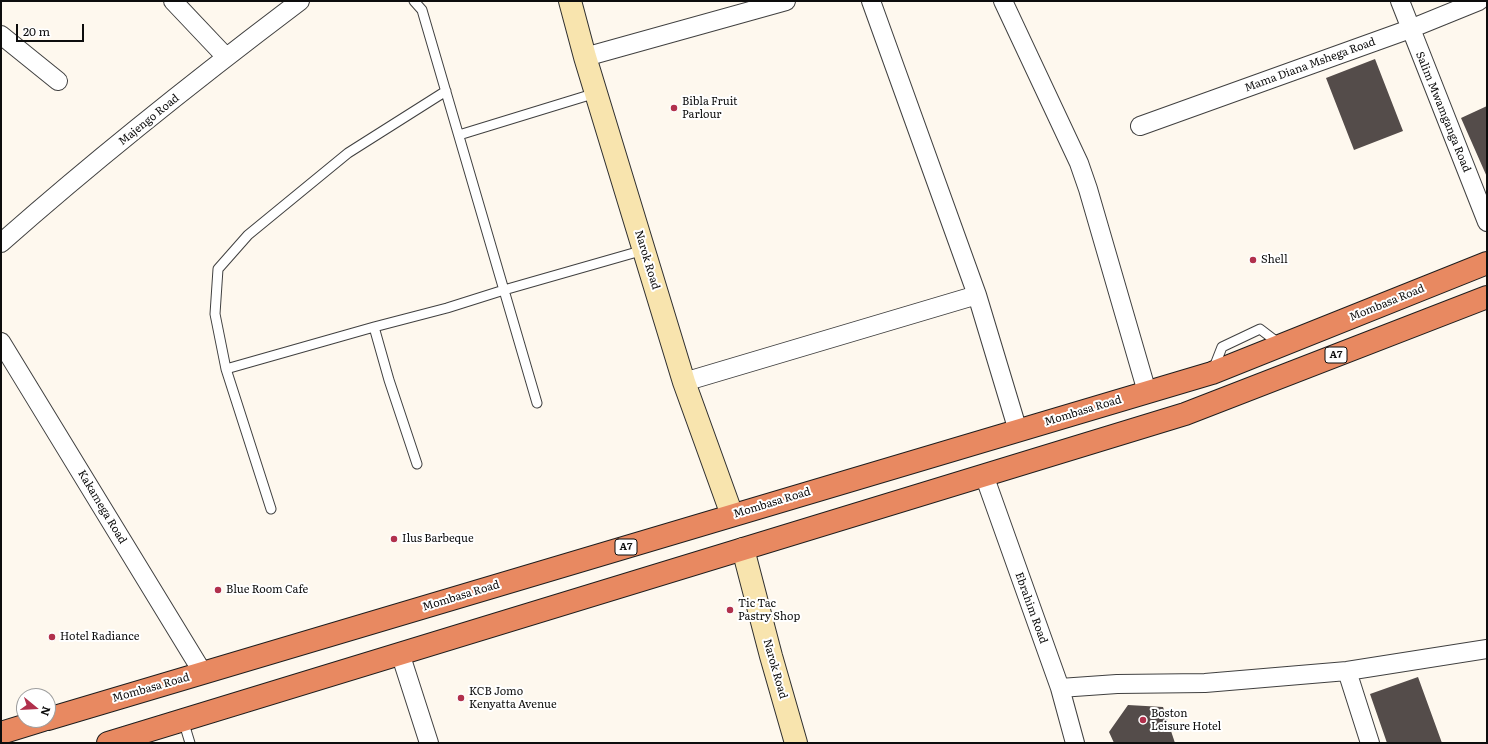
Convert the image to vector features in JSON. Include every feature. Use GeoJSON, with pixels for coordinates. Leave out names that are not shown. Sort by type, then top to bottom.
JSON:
{"type":"FeatureCollection","features":[{"type":"Feature","properties":{"kind":"highway","name":"Mombasa Road"},"geometry":{"type":"LineString","coordinates":[[56,717],[1212,373],[1487,263]]}},
{"type":"Feature","properties":{"kind":"highway"},"geometry":{"type":"LineString","coordinates":[[1440,282],[1452,310]]}},
{"type":"Feature","properties":{"kind":"highway","name":"A7"},"geometry":{"type":"LineString","coordinates":[[108,743],[1185,414],[1487,297]]}},
{"type":"Feature","properties":{"kind":"highway"},"geometry":{"type":"LineString","coordinates":[[790,498],[801,531]]}},
{"type":"Feature","properties":{"kind":"highway"},"geometry":{"type":"LineString","coordinates":[[666,535],[676,569]]}},
{"type":"Feature","properties":{"kind":"highway"},"geometry":{"type":"LineString","coordinates":[[1,733],[17,728]]}},
{"type":"Feature","properties":{"kind":"street"},"geometry":{"type":"LineString","coordinates":[[173,1],[226,57]]}},
{"type":"Feature","properties":{"kind":"street","name":"Majengo Road"},"geometry":{"type":"LineString","coordinates":[[1,243],[42,206],[226,57],[300,1]]}},
{"type":"Feature","properties":{"kind":"street","name":"Narok Road"},"geometry":{"type":"LineString","coordinates":[[570,1],[585,57],[684,382],[732,515]]}},
{"type":"Feature","properties":{"kind":"street"},"geometry":{"type":"LineString","coordinates":[[585,57],[756,5],[786,1]]}},
{"type":"Feature","properties":{"kind":"street"},"geometry":{"type":"LineString","coordinates":[[870,1],[977,295],[1018,430]]}},
{"type":"Feature","properties":{"kind":"street"},"geometry":{"type":"LineString","coordinates":[[1004,1],[1079,163],[1088,189],[1147,392]]}},
{"type":"Feature","properties":{"kind":"street","name":"Salim Mwamganga Road"},"geometry":{"type":"LineString","coordinates":[[1400,1],[1487,222]]}},
{"type":"Feature","properties":{"kind":"street","name":"Mama Diana Mshega Road"},"geometry":{"type":"LineString","coordinates":[[1140,126],[1410,29],[1478,1]]}},
{"type":"Feature","properties":{"kind":"street"},"geometry":{"type":"LineString","coordinates":[[1,35],[58,81]]}},
{"type":"Feature","properties":{"kind":"street"},"geometry":{"type":"LineString","coordinates":[[684,382],[977,295]]}},
{"type":"Feature","properties":{"kind":"street","name":"Kakamega Road"},"geometry":{"type":"LineString","coordinates":[[1,342],[203,673]]}},
{"type":"Feature","properties":{"kind":"street","name":"Ebrahim Road"},"geometry":{"type":"LineString","coordinates":[[984,475],[1060,688],[1076,743]]}},
{"type":"Feature","properties":{"kind":"street","name":"Narok Road"},"geometry":{"type":"LineString","coordinates":[[743,549],[796,743]]}},
{"type":"Feature","properties":{"kind":"street"},"geometry":{"type":"LineString","coordinates":[[1060,688],[1117,684],[1205,683],[1347,671],[1487,649]]}},
{"type":"Feature","properties":{"kind":"street"},"geometry":{"type":"LineString","coordinates":[[400,653],[429,743]]}},
{"type":"Feature","properties":{"kind":"street"},"geometry":{"type":"LineString","coordinates":[[1347,671],[1370,743]]}},
{"type":"Feature","properties":{"kind":"lane"},"geometry":{"type":"LineString","coordinates":[[414,1],[422,10],[537,404]]}},
{"type":"Feature","properties":{"kind":"lane"},"geometry":{"type":"LineString","coordinates":[[271,509],[226,369],[215,314],[218,269],[248,236],[348,153],[446,91]]}},
{"type":"Feature","properties":{"kind":"lane"},"geometry":{"type":"LineString","coordinates":[[459,135],[596,93]]}},
{"type":"Feature","properties":{"kind":"lane"},"geometry":{"type":"LineString","coordinates":[[226,369],[447,308],[644,250]]}},
{"type":"Feature","properties":{"kind":"lane"},"geometry":{"type":"LineString","coordinates":[[374,327],[389,380],[417,464]]}},
{"type":"Feature","properties":{"kind":"lane"},"geometry":{"type":"LineString","coordinates":[[183,720],[190,743]]}},
{"type":"Feature","properties":{"kind":"building"},"geometry":{"type":"Polygon","coordinates":[[[1375,59],[1403,131],[1354,150],[1326,78],[1375,59]]]}},
{"type":"Feature","properties":{"kind":"building"},"geometry":{"type":"Polygon","coordinates":[[[1487,106],[1487,177],[1461,118],[1487,106]]]}},
{"type":"Feature","properties":{"kind":"building"},"geometry":{"type":"Polygon","coordinates":[[[1418,677],[1442,743],[1387,743],[1370,694],[1418,677]]]}},
{"type":"Feature","properties":{"kind":"building","name":"Boston Leisure Hotel"},"geometry":{"type":"Polygon","coordinates":[[[1128,705],[1163,707],[1175,743],[1114,743],[1109,732],[1128,705]]]}},
{"type":"Feature","properties":{"kind":"place","name":"Bibla Fruit Parlour"},"geometry":{"type":"Point","coordinates":[674,108]}},
{"type":"Feature","properties":{"kind":"place","name":"Shell"},"geometry":{"type":"Point","coordinates":[1253,260]}},
{"type":"Feature","properties":{"kind":"place","name":"Ilus Barbeque"},"geometry":{"type":"Point","coordinates":[394,539]}},
{"type":"Feature","properties":{"kind":"place","name":"Blue Room Cafe"},"geometry":{"type":"Point","coordinates":[218,590]}},
{"type":"Feature","properties":{"kind":"place","name":"Tic Tac Pastry Shop"},"geometry":{"type":"Point","coordinates":[730,610]}},
{"type":"Feature","properties":{"kind":"place","name":"Hotel Radiance"},"geometry":{"type":"Point","coordinates":[52,637]}},
{"type":"Feature","properties":{"kind":"place","name":"KCB Jomo Kenyatta Avenue"},"geometry":{"type":"Point","coordinates":[461,698]}},
{"type":"Feature","properties":{"kind":"place","name":"Boston Leisure Hotel"},"geometry":{"type":"Point","coordinates":[1143,720]}}]}
